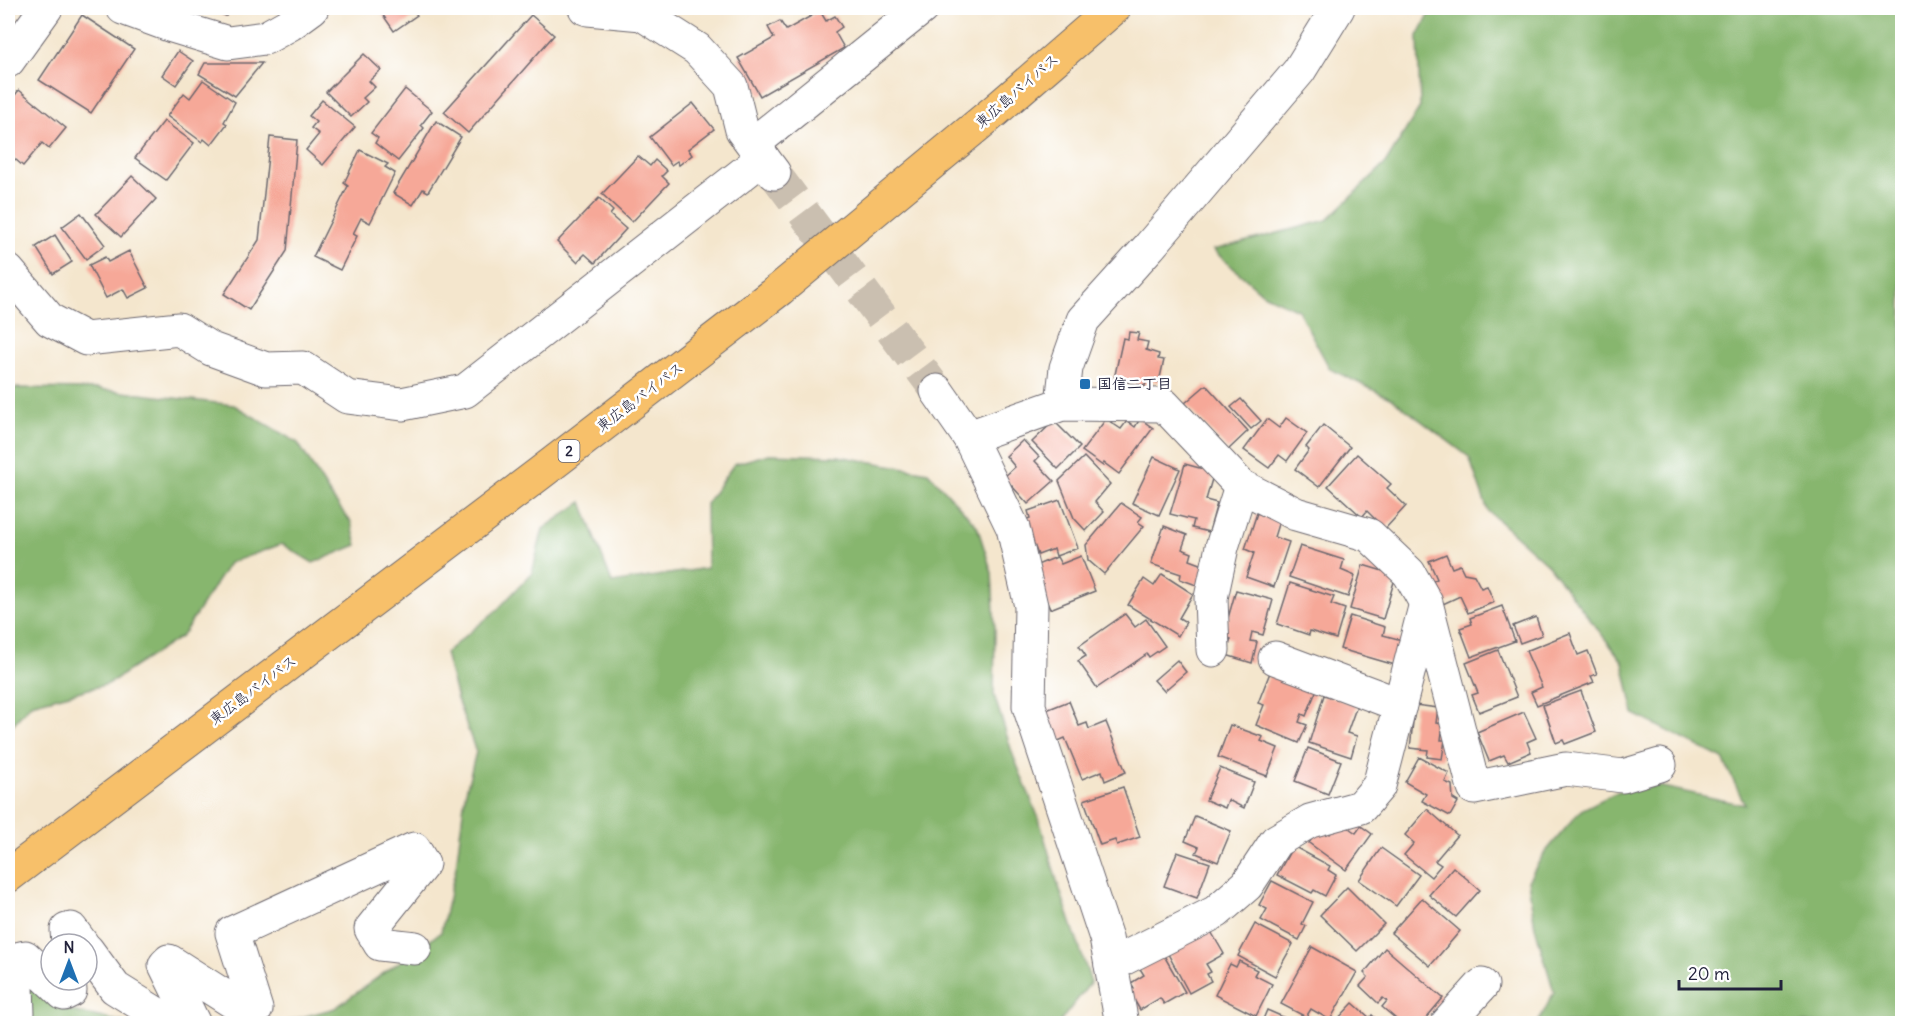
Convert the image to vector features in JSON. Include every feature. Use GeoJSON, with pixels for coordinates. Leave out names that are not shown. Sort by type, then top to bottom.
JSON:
{"type":"FeatureCollection","features":[{"type":"Feature","properties":{"kind":"highway","name":"東広島バイパス"},"geometry":{"type":"LineString","coordinates":[[8,876],[780,290],[996,110],[1114,8]]}},
{"type":"Feature","properties":{"kind":"street"},"geometry":{"type":"LineString","coordinates":[[8,61],[46,8]]}},
{"type":"Feature","properties":{"kind":"street"},"geometry":{"type":"LineString","coordinates":[[123,8],[228,43],[265,38],[312,8]]}},
{"type":"Feature","properties":{"kind":"street"},"geometry":{"type":"LineString","coordinates":[[585,8],[642,9],[697,49],[731,86],[742,130],[763,159]]}},
{"type":"Feature","properties":{"kind":"street"},"geometry":{"type":"LineString","coordinates":[[8,271],[50,320],[86,339],[179,329],[211,349],[266,369],[303,368],[347,397],[402,404],[465,391],[763,159],[922,8]]}},
{"type":"Feature","properties":{"kind":"street"},"geometry":{"type":"LineString","coordinates":[[1062,404],[1066,368],[1083,320],[1150,246],[1299,71],[1338,8]]}},
{"type":"Feature","properties":{"kind":"street"},"geometry":{"type":"LineString","coordinates":[[937,391],[969,437],[1013,528],[1031,606],[1029,706],[1106,938],[1122,1023]]}},
{"type":"Feature","properties":{"kind":"street"},"geometry":{"type":"LineString","coordinates":[[969,437],[1062,404],[1164,405],[1241,486],[1296,514],[1369,534],[1409,573],[1426,603],[1473,788],[1566,769],[1623,776],[1660,765]]}},
{"type":"Feature","properties":{"kind":"street"},"geometry":{"type":"LineString","coordinates":[[1213,650],[1211,598],[1222,548],[1241,486]]}},
{"type":"Feature","properties":{"kind":"street"},"geometry":{"type":"LineString","coordinates":[[1111,965],[1216,912],[1248,885],[1276,841],[1310,821],[1361,807],[1379,786],[1426,603]]}},
{"type":"Feature","properties":{"kind":"street"},"geometry":{"type":"LineString","coordinates":[[1275,658],[1400,705]]}},
{"type":"Feature","properties":{"kind":"street"},"geometry":{"type":"LineString","coordinates":[[194,1023],[165,964],[169,961],[252,1014],[256,1009],[232,933],[414,849],[423,864],[371,928],[380,944],[415,948]]}},
{"type":"Feature","properties":{"kind":"street"},"geometry":{"type":"LineString","coordinates":[[8,1018],[18,1013],[16,960],[25,957],[39,970]]}},
{"type":"Feature","properties":{"kind":"street"},"geometry":{"type":"LineString","coordinates":[[99,966],[116,988],[173,1023]]}},
{"type":"Feature","properties":{"kind":"street"},"geometry":{"type":"LineString","coordinates":[[1447,1023],[1482,985]]}},
{"type":"Feature","properties":{"kind":"green space"},"geometry":{"type":"Polygon","coordinates":[[[1433,8],[1902,8],[1902,1023],[1538,1023],[1554,992],[1535,927],[1528,881],[1543,855],[1581,810],[1619,791],[1658,786],[1745,805],[1723,759],[1634,714],[1623,662],[1548,565],[1488,511],[1469,457],[1392,399],[1330,369],[1298,310],[1263,294],[1213,250],[1327,220],[1385,164],[1420,107],[1418,36],[1433,8]]]}},
{"type":"Feature","properties":{"kind":"green space"},"geometry":{"type":"Polygon","coordinates":[[[8,388],[97,389],[234,405],[298,443],[331,496],[351,522],[357,545],[313,563],[282,544],[229,563],[182,636],[108,684],[31,704],[8,730],[8,388]]]}},
{"type":"Feature","properties":{"kind":"green space"},"geometry":{"type":"Polygon","coordinates":[[[769,454],[838,456],[928,472],[977,526],[992,573],[995,631],[994,695],[1013,755],[1039,819],[1091,982],[1059,1023],[278,1024],[335,1008],[441,932],[456,867],[465,795],[476,752],[457,699],[445,653],[498,609],[532,573],[543,529],[582,502],[612,583],[707,568],[706,504],[734,464],[769,454]]]}},
{"type":"Feature","properties":{"kind":"green space"},"geometry":{"type":"Polygon","coordinates":[[[8,953],[39,987],[39,992],[43,992],[58,1008],[126,1023],[8,1023],[8,953]]]}},
{"type":"Feature","properties":{"kind":"building"},"geometry":{"type":"Polygon","coordinates":[[[205,8],[231,8],[226,16],[205,8]]]}},
{"type":"Feature","properties":{"kind":"building"},"geometry":{"type":"Polygon","coordinates":[[[378,8],[411,8],[417,15],[394,31],[378,8]]]}},
{"type":"Feature","properties":{"kind":"building"},"geometry":{"type":"Polygon","coordinates":[[[820,11],[826,21],[835,16],[842,27],[835,32],[844,48],[760,96],[738,58],[774,38],[768,27],[780,21],[786,30],[820,11]]]}},
{"type":"Feature","properties":{"kind":"building"},"geometry":{"type":"Polygon","coordinates":[[[82,15],[134,49],[91,113],[39,80],[82,15]]]}},
{"type":"Feature","properties":{"kind":"building"},"geometry":{"type":"Polygon","coordinates":[[[531,15],[554,35],[468,133],[444,112],[531,15]]]}},
{"type":"Feature","properties":{"kind":"building"},"geometry":{"type":"Polygon","coordinates":[[[178,51],[193,61],[176,85],[162,75],[178,51]]]}},
{"type":"Feature","properties":{"kind":"building"},"geometry":{"type":"Polygon","coordinates":[[[364,54],[381,70],[369,81],[375,87],[363,98],[367,102],[351,117],[326,92],[364,54]]]}},
{"type":"Feature","properties":{"kind":"building"},"geometry":{"type":"Polygon","coordinates":[[[205,63],[262,63],[235,96],[199,74],[205,63]]]}},
{"type":"Feature","properties":{"kind":"building"},"geometry":{"type":"Polygon","coordinates":[[[203,80],[235,102],[224,122],[227,124],[211,145],[204,139],[202,142],[167,116],[184,93],[190,98],[203,80]]]}},
{"type":"Feature","properties":{"kind":"building"},"geometry":{"type":"Polygon","coordinates":[[[405,89],[432,111],[421,125],[424,128],[398,161],[375,143],[378,138],[371,133],[405,89]]]}},
{"type":"Feature","properties":{"kind":"building"},"geometry":{"type":"Polygon","coordinates":[[[19,90],[66,128],[49,149],[42,143],[23,166],[8,153],[8,104],[19,90]]]}},
{"type":"Feature","properties":{"kind":"building"},"geometry":{"type":"Polygon","coordinates":[[[322,100],[355,127],[323,165],[306,150],[319,134],[311,128],[316,122],[309,116],[322,100]]]}},
{"type":"Feature","properties":{"kind":"building"},"geometry":{"type":"Polygon","coordinates":[[[693,103],[714,129],[688,149],[692,155],[679,165],[677,161],[671,165],[650,137],[693,103]]]}},
{"type":"Feature","properties":{"kind":"building"},"geometry":{"type":"Polygon","coordinates":[[[164,121],[194,143],[166,180],[135,158],[164,121]]]}},
{"type":"Feature","properties":{"kind":"building"},"geometry":{"type":"Polygon","coordinates":[[[436,121],[461,137],[428,192],[423,189],[413,205],[393,193],[436,121]]]}},
{"type":"Feature","properties":{"kind":"building"},"geometry":{"type":"Polygon","coordinates":[[[270,137],[297,140],[287,251],[249,310],[224,294],[259,240],[270,137]]]}},
{"type":"Feature","properties":{"kind":"building"},"geometry":{"type":"Polygon","coordinates":[[[360,150],[388,164],[385,167],[395,173],[370,223],[361,218],[353,234],[357,236],[340,270],[313,257],[348,186],[344,183],[360,150]]]}},
{"type":"Feature","properties":{"kind":"building"},"geometry":{"type":"Polygon","coordinates":[[[638,156],[650,166],[655,160],[667,171],[662,176],[669,183],[632,222],[602,194],[638,156]]]}},
{"type":"Feature","properties":{"kind":"building"},"geometry":{"type":"Polygon","coordinates":[[[132,176],[156,199],[121,237],[96,214],[132,176]]]}},
{"type":"Feature","properties":{"kind":"building"},"geometry":{"type":"Polygon","coordinates":[[[599,198],[613,211],[610,215],[626,229],[595,263],[585,254],[577,262],[557,242],[599,198]]]}},
{"type":"Feature","properties":{"kind":"building"},"geometry":{"type":"Polygon","coordinates":[[[81,213],[105,245],[86,259],[62,227],[81,213]]]}},
{"type":"Feature","properties":{"kind":"building"},"geometry":{"type":"Polygon","coordinates":[[[55,235],[72,262],[53,274],[36,247],[55,235]]]}},
{"type":"Feature","properties":{"kind":"building"},"geometry":{"type":"Polygon","coordinates":[[[129,251],[148,288],[128,298],[123,289],[106,298],[89,265],[105,257],[108,262],[129,251]]]}},
{"type":"Feature","properties":{"kind":"building"},"geometry":{"type":"Polygon","coordinates":[[[1129,332],[1139,333],[1137,340],[1148,342],[1146,350],[1159,354],[1158,359],[1164,360],[1159,382],[1147,379],[1145,386],[1114,379],[1123,338],[1128,339],[1129,332]]]}},
{"type":"Feature","properties":{"kind":"building"},"geometry":{"type":"Polygon","coordinates":[[[1206,385],[1248,431],[1228,450],[1185,403],[1206,385]]]}},
{"type":"Feature","properties":{"kind":"building"},"geometry":{"type":"Polygon","coordinates":[[[1241,399],[1261,421],[1251,429],[1231,407],[1241,399]]]}},
{"type":"Feature","properties":{"kind":"building"},"geometry":{"type":"Polygon","coordinates":[[[1286,418],[1307,433],[1287,461],[1279,455],[1269,468],[1244,450],[1267,419],[1279,428],[1286,418]]]}},
{"type":"Feature","properties":{"kind":"building"},"geometry":{"type":"Polygon","coordinates":[[[1106,419],[1121,429],[1127,421],[1135,427],[1140,419],[1153,428],[1119,474],[1082,451],[1106,419]]]}},
{"type":"Feature","properties":{"kind":"building"},"geometry":{"type":"Polygon","coordinates":[[[1054,421],[1080,447],[1058,469],[1032,442],[1054,421]]]}},
{"type":"Feature","properties":{"kind":"building"},"geometry":{"type":"Polygon","coordinates":[[[1323,425],[1350,447],[1319,487],[1295,469],[1309,450],[1306,447],[1323,425]]]}},
{"type":"Feature","properties":{"kind":"building"},"geometry":{"type":"Polygon","coordinates":[[[1023,440],[1039,457],[1035,461],[1054,481],[1028,504],[1004,477],[1015,467],[1006,456],[1023,440]]]}},
{"type":"Feature","properties":{"kind":"building"},"geometry":{"type":"Polygon","coordinates":[[[1357,454],[1391,484],[1387,488],[1406,506],[1385,529],[1367,511],[1362,517],[1328,486],[1357,454]]]}},
{"type":"Feature","properties":{"kind":"building"},"geometry":{"type":"Polygon","coordinates":[[[1084,457],[1110,484],[1095,502],[1104,512],[1086,531],[1074,518],[1059,481],[1084,457]]]}},
{"type":"Feature","properties":{"kind":"building"},"geometry":{"type":"Polygon","coordinates":[[[1154,457],[1180,469],[1159,515],[1132,503],[1154,457]]]}},
{"type":"Feature","properties":{"kind":"building"},"geometry":{"type":"Polygon","coordinates":[[[1185,464],[1214,472],[1206,500],[1217,503],[1209,532],[1192,528],[1194,520],[1170,514],[1185,464]]]}},
{"type":"Feature","properties":{"kind":"building"},"geometry":{"type":"Polygon","coordinates":[[[1060,500],[1078,548],[1056,556],[1054,549],[1038,555],[1025,520],[1030,518],[1028,511],[1060,500]]]}},
{"type":"Feature","properties":{"kind":"building"},"geometry":{"type":"Polygon","coordinates":[[[1121,503],[1142,517],[1138,522],[1144,526],[1104,574],[1088,560],[1086,545],[1121,503]]]}},
{"type":"Feature","properties":{"kind":"building"},"geometry":{"type":"Polygon","coordinates":[[[1257,513],[1279,521],[1274,537],[1289,542],[1274,587],[1246,577],[1254,553],[1245,549],[1257,513]]]}},
{"type":"Feature","properties":{"kind":"building"},"geometry":{"type":"Polygon","coordinates":[[[1164,526],[1187,535],[1182,549],[1192,553],[1190,560],[1206,566],[1199,586],[1180,579],[1181,574],[1151,564],[1164,526]]]}},
{"type":"Feature","properties":{"kind":"building"},"geometry":{"type":"Polygon","coordinates":[[[1300,546],[1344,560],[1341,570],[1355,576],[1348,597],[1289,577],[1300,546]]]}},
{"type":"Feature","properties":{"kind":"building"},"geometry":{"type":"Polygon","coordinates":[[[1446,554],[1452,568],[1460,565],[1464,573],[1474,575],[1481,588],[1487,586],[1494,602],[1468,613],[1460,596],[1443,604],[1433,581],[1437,579],[1429,561],[1446,554]]]}},
{"type":"Feature","properties":{"kind":"building"},"geometry":{"type":"Polygon","coordinates":[[[1081,556],[1095,591],[1050,609],[1036,576],[1037,565],[1057,557],[1061,564],[1081,556]]]}},
{"type":"Feature","properties":{"kind":"building"},"geometry":{"type":"Polygon","coordinates":[[[1363,565],[1396,575],[1383,619],[1350,609],[1363,565]]]}},
{"type":"Feature","properties":{"kind":"building"},"geometry":{"type":"Polygon","coordinates":[[[1162,574],[1193,594],[1179,618],[1186,622],[1178,636],[1128,605],[1144,579],[1154,586],[1162,574]]]}},
{"type":"Feature","properties":{"kind":"building"},"geometry":{"type":"Polygon","coordinates":[[[1290,583],[1334,597],[1331,604],[1345,609],[1336,639],[1310,631],[1309,635],[1277,624],[1290,583]]]}},
{"type":"Feature","properties":{"kind":"building"},"geometry":{"type":"Polygon","coordinates":[[[1236,590],[1273,600],[1263,635],[1252,632],[1250,641],[1257,642],[1252,663],[1226,655],[1231,639],[1223,636],[1236,590]]]}},
{"type":"Feature","properties":{"kind":"building"},"geometry":{"type":"Polygon","coordinates":[[[1502,606],[1515,641],[1471,657],[1460,628],[1472,624],[1470,618],[1502,606]]]}},
{"type":"Feature","properties":{"kind":"building"},"geometry":{"type":"Polygon","coordinates":[[[1125,614],[1135,627],[1146,619],[1165,646],[1149,657],[1147,654],[1097,688],[1078,661],[1086,656],[1079,646],[1125,614]]]}},
{"type":"Feature","properties":{"kind":"building"},"geometry":{"type":"Polygon","coordinates":[[[1350,616],[1385,627],[1383,635],[1402,640],[1395,665],[1340,649],[1350,616]]]}},
{"type":"Feature","properties":{"kind":"building"},"geometry":{"type":"Polygon","coordinates":[[[1536,617],[1542,635],[1520,643],[1513,626],[1536,617]]]}},
{"type":"Feature","properties":{"kind":"building"},"geometry":{"type":"Polygon","coordinates":[[[1570,633],[1578,655],[1588,651],[1597,674],[1591,676],[1594,682],[1537,705],[1531,692],[1542,687],[1526,651],[1570,633]]]}},
{"type":"Feature","properties":{"kind":"building"},"geometry":{"type":"Polygon","coordinates":[[[1498,650],[1517,697],[1479,712],[1472,695],[1478,693],[1466,663],[1498,650]]]}},
{"type":"Feature","properties":{"kind":"building"},"geometry":{"type":"Polygon","coordinates":[[[1177,660],[1186,672],[1164,691],[1154,680],[1177,660]]]}},
{"type":"Feature","properties":{"kind":"building"},"geometry":{"type":"Polygon","coordinates":[[[1271,670],[1317,689],[1306,716],[1302,714],[1299,722],[1307,725],[1299,743],[1256,725],[1264,705],[1258,703],[1271,670]]]}},
{"type":"Feature","properties":{"kind":"building"},"geometry":{"type":"Polygon","coordinates":[[[1581,691],[1596,732],[1565,744],[1563,740],[1556,743],[1543,705],[1581,691]]]}},
{"type":"Feature","properties":{"kind":"building"},"geometry":{"type":"Polygon","coordinates":[[[1324,695],[1357,705],[1347,733],[1357,736],[1351,757],[1309,743],[1324,695]]]}},
{"type":"Feature","properties":{"kind":"building"},"geometry":{"type":"Polygon","coordinates":[[[1069,701],[1079,726],[1087,723],[1089,729],[1106,722],[1126,772],[1105,781],[1102,771],[1082,779],[1065,738],[1056,742],[1044,711],[1069,701]]]}},
{"type":"Feature","properties":{"kind":"building"},"geometry":{"type":"Polygon","coordinates":[[[1415,705],[1438,708],[1436,723],[1443,724],[1441,740],[1445,740],[1442,759],[1427,757],[1428,750],[1410,748],[1415,705]]]}},
{"type":"Feature","properties":{"kind":"building"},"geometry":{"type":"Polygon","coordinates":[[[1524,712],[1536,738],[1527,742],[1531,752],[1508,762],[1504,755],[1489,761],[1477,732],[1524,712]]]}},
{"type":"Feature","properties":{"kind":"building"},"geometry":{"type":"Polygon","coordinates":[[[1230,725],[1263,737],[1261,741],[1278,748],[1267,776],[1218,757],[1230,725]]]}},
{"type":"Feature","properties":{"kind":"building"},"geometry":{"type":"Polygon","coordinates":[[[1308,748],[1341,761],[1328,794],[1295,781],[1308,748]]]}},
{"type":"Feature","properties":{"kind":"building"},"geometry":{"type":"Polygon","coordinates":[[[1419,757],[1449,773],[1445,782],[1452,785],[1453,799],[1458,802],[1450,816],[1422,801],[1426,794],[1405,782],[1419,757]]]}},
{"type":"Feature","properties":{"kind":"building"},"geometry":{"type":"Polygon","coordinates":[[[1220,768],[1254,782],[1244,808],[1228,800],[1225,808],[1206,800],[1220,768]]]}},
{"type":"Feature","properties":{"kind":"building"},"geometry":{"type":"Polygon","coordinates":[[[1123,787],[1140,837],[1117,845],[1115,840],[1100,845],[1084,800],[1123,787]]]}},
{"type":"Feature","properties":{"kind":"building"},"geometry":{"type":"Polygon","coordinates":[[[1427,809],[1457,835],[1435,861],[1441,865],[1431,877],[1404,855],[1414,843],[1405,835],[1427,809]]]}},
{"type":"Feature","properties":{"kind":"building"},"geometry":{"type":"Polygon","coordinates":[[[1195,816],[1231,831],[1218,862],[1196,853],[1199,847],[1185,841],[1195,816]]]}},
{"type":"Feature","properties":{"kind":"building"},"geometry":{"type":"Polygon","coordinates":[[[1339,821],[1356,833],[1361,826],[1372,834],[1346,870],[1309,843],[1320,827],[1330,834],[1339,821]]]}},
{"type":"Feature","properties":{"kind":"building"},"geometry":{"type":"Polygon","coordinates":[[[1293,846],[1330,866],[1328,870],[1336,875],[1325,896],[1314,890],[1312,893],[1277,875],[1293,846]]]}},
{"type":"Feature","properties":{"kind":"building"},"geometry":{"type":"Polygon","coordinates":[[[1381,848],[1419,875],[1396,906],[1359,880],[1381,848]]]}},
{"type":"Feature","properties":{"kind":"building"},"geometry":{"type":"Polygon","coordinates":[[[1177,852],[1210,863],[1197,898],[1164,886],[1177,852]]]}},
{"type":"Feature","properties":{"kind":"building"},"geometry":{"type":"Polygon","coordinates":[[[1453,867],[1480,890],[1456,917],[1429,895],[1453,867]]]}},
{"type":"Feature","properties":{"kind":"building"},"geometry":{"type":"Polygon","coordinates":[[[1272,881],[1313,902],[1302,924],[1306,926],[1299,940],[1261,920],[1267,909],[1259,905],[1272,881]]]}},
{"type":"Feature","properties":{"kind":"building"},"geometry":{"type":"Polygon","coordinates":[[[1347,887],[1384,924],[1357,951],[1320,915],[1347,887]]]}},
{"type":"Feature","properties":{"kind":"building"},"geometry":{"type":"Polygon","coordinates":[[[1422,898],[1460,931],[1430,966],[1391,933],[1422,898]]]}},
{"type":"Feature","properties":{"kind":"building"},"geometry":{"type":"Polygon","coordinates":[[[1255,924],[1293,944],[1275,976],[1238,956],[1255,924]]]}},
{"type":"Feature","properties":{"kind":"building"},"geometry":{"type":"Polygon","coordinates":[[[1209,928],[1224,954],[1206,964],[1211,972],[1207,974],[1211,981],[1189,993],[1167,952],[1209,928]]]}},
{"type":"Feature","properties":{"kind":"building"},"geometry":{"type":"Polygon","coordinates":[[[1312,947],[1357,972],[1330,1020],[1311,1009],[1306,1017],[1281,1004],[1312,947]]]}},
{"type":"Feature","properties":{"kind":"building"},"geometry":{"type":"Polygon","coordinates":[[[1385,948],[1443,998],[1421,1024],[1402,1024],[1382,1007],[1387,1001],[1383,998],[1378,1003],[1360,986],[1368,977],[1364,973],[1385,948]]]}},
{"type":"Feature","properties":{"kind":"building"},"geometry":{"type":"Polygon","coordinates":[[[1163,954],[1185,992],[1164,1004],[1160,998],[1140,1010],[1129,991],[1134,988],[1131,983],[1144,975],[1139,967],[1163,954]]]}},
{"type":"Feature","properties":{"kind":"building"},"geometry":{"type":"Polygon","coordinates":[[[1239,961],[1257,970],[1254,975],[1272,984],[1256,1016],[1215,995],[1230,964],[1236,967],[1239,961]]]}},
{"type":"Feature","properties":{"kind":"building"},"geometry":{"type":"Polygon","coordinates":[[[1353,1003],[1370,1018],[1372,1015],[1381,1024],[1333,1024],[1353,1003]]]}},
{"type":"Feature","properties":{"kind":"building"},"geometry":{"type":"Polygon","coordinates":[[[1267,1010],[1283,1017],[1280,1024],[1261,1024],[1267,1010]]]}},
{"type":"Feature","properties":{"kind":"building"},"geometry":{"type":"Polygon","coordinates":[[[1221,1016],[1238,1024],[1218,1024],[1221,1016]]]}},
{"type":"Feature","properties":{"kind":"building"},"geometry":{"type":"Polygon","coordinates":[[[1156,1019],[1183,1019],[1191,1024],[1153,1024],[1156,1019]]]}},
{"type":"Feature","properties":{"kind":"tunnel"},"geometry":{"type":"LineString","coordinates":[[774,173],[937,391]]}},
{"type":"Feature","properties":{"kind":"place","name":"国信二丁目"},"geometry":{"type":"Point","coordinates":[1085,384]}}]}
